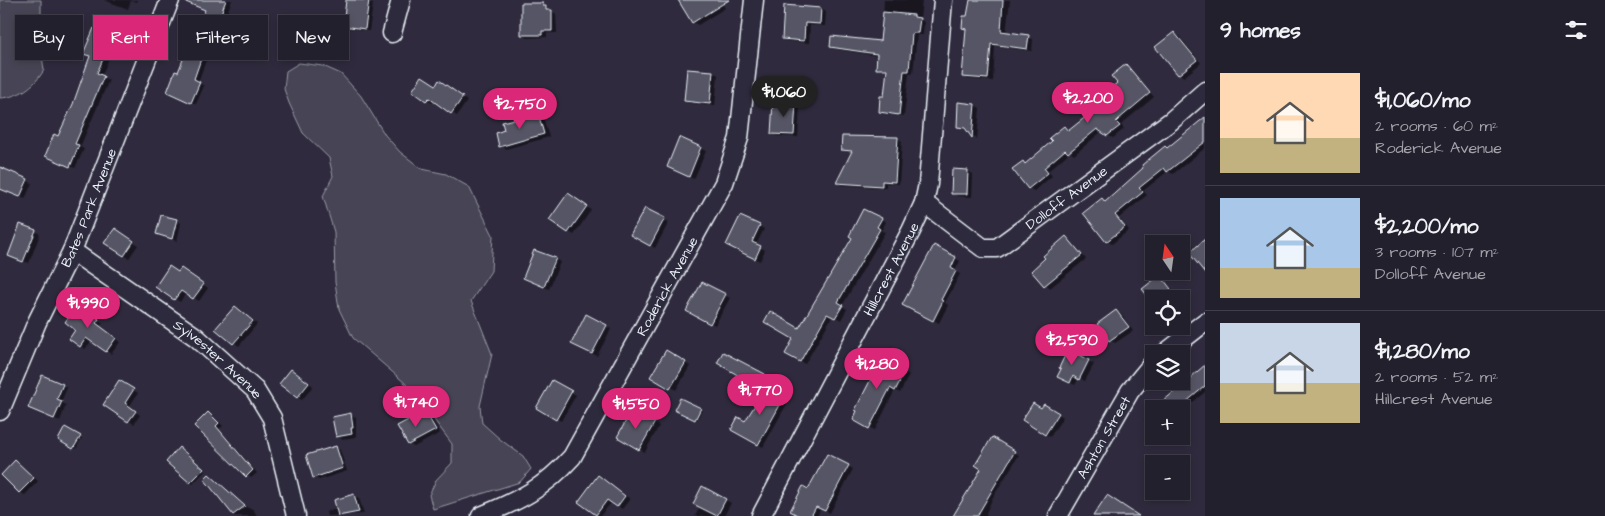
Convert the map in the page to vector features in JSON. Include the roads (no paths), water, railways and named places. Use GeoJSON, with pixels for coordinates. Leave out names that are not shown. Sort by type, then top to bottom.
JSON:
{"type":"FeatureCollection","features":[{"type":"Feature","properties":{"kind":"street","name":"Bates Park Avenue"},"geometry":{"type":"LineString","coordinates":[[0,411],[37,322],[72,251],[170,0]]}},
{"type":"Feature","properties":{"kind":"street"},"geometry":{"type":"LineString","coordinates":[[392,33],[401,0]]}},
{"type":"Feature","properties":{"kind":"street","name":"Roderick Avenue"},"geometry":{"type":"LineString","coordinates":[[482,516],[538,490],[557,474],[572,457],[724,183],[739,138],[754,0]]}},
{"type":"Feature","properties":{"kind":"street","name":"Hillcrest Avenue"},"geometry":{"type":"LineString","coordinates":[[761,516],[912,232],[924,202],[928,184],[943,0]]}},
{"type":"Feature","properties":{"kind":"street","name":"Dolloff Avenue"},"geometry":{"type":"LineString","coordinates":[[924,202],[983,248],[997,248],[1171,121],[1205,91]]}},
{"type":"Feature","properties":{"kind":"street","name":"Sylvester Avenue"},"geometry":{"type":"LineString","coordinates":[[72,251],[196,337],[255,390],[272,418],[296,516]]}},
{"type":"Feature","properties":{"kind":"street"},"geometry":{"type":"LineString","coordinates":[[1176,345],[1205,322]]}},
{"type":"Feature","properties":{"kind":"street","name":"Ashton Street"},"geometry":{"type":"LineString","coordinates":[[1058,516],[1130,391],[1145,373]]}}]}
